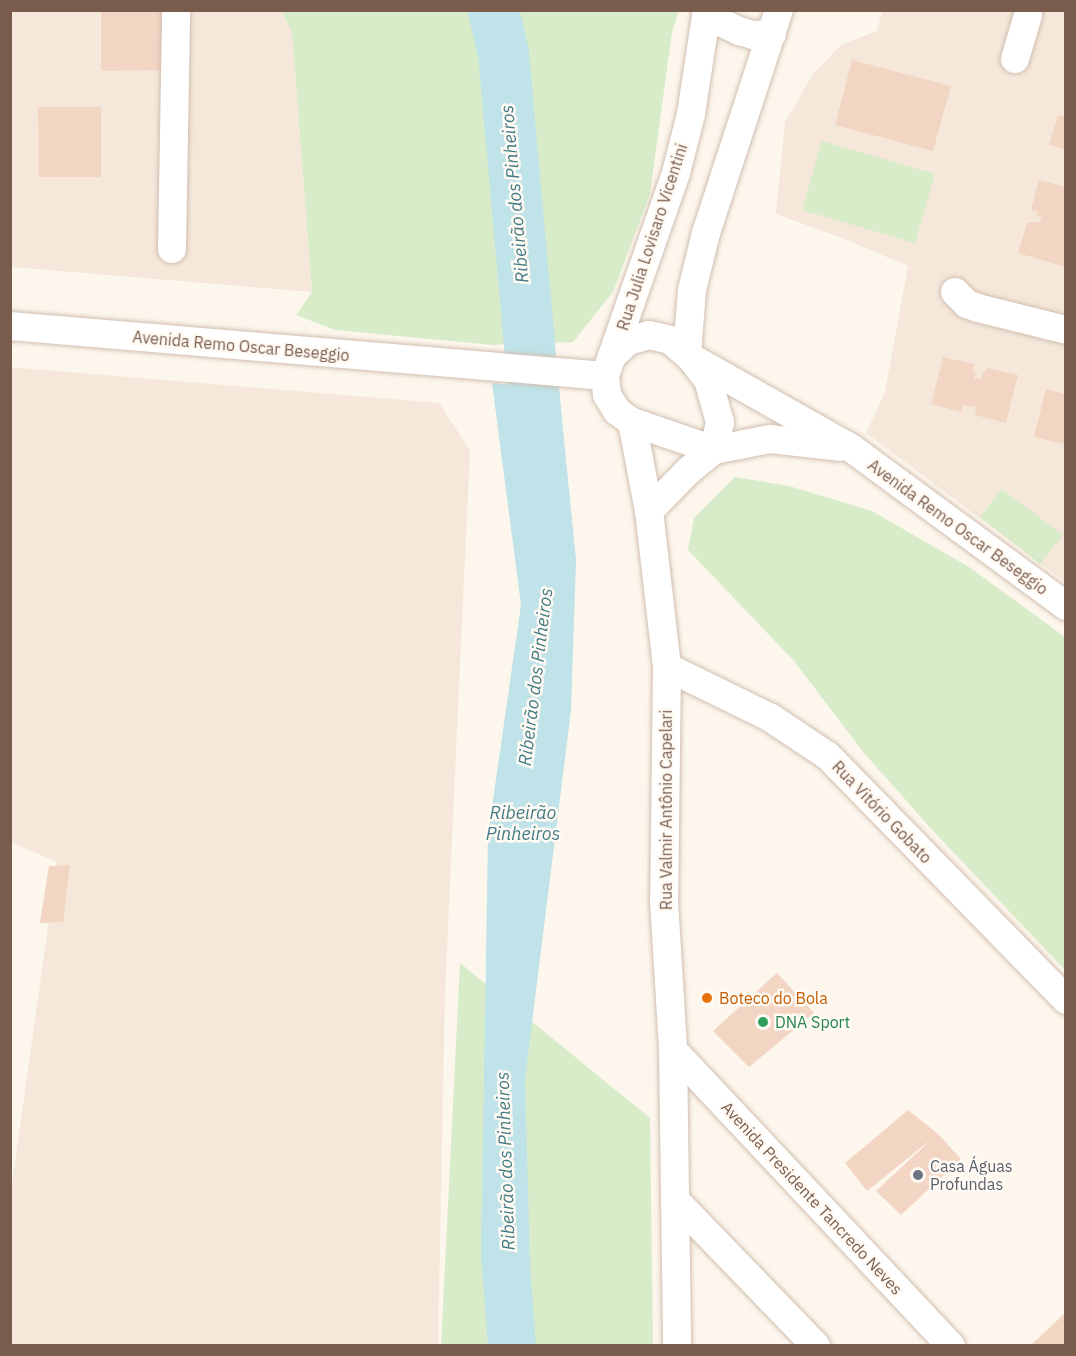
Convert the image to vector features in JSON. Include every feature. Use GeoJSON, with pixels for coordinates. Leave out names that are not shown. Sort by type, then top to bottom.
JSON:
{"type":"FeatureCollection","features":[{"type":"Feature","properties":{"kind":"street"},"geometry":{"type":"LineString","coordinates":[[172,249],[178,19],[176,10]]}},
{"type":"Feature","properties":{"kind":"street"},"geometry":{"type":"LineString","coordinates":[[707,13],[739,32],[753,35],[776,22]]}},
{"type":"Feature","properties":{"kind":"street","name":"Rua Julia Lovisaro Vicentini"},"geometry":{"type":"LineString","coordinates":[[609,366],[676,174],[691,114],[707,13]]}},
{"type":"Feature","properties":{"kind":"street"},"geometry":{"type":"LineString","coordinates":[[1015,59],[1028,15]]}},
{"type":"Feature","properties":{"kind":"street"},"geometry":{"type":"LineString","coordinates":[[609,366],[607,394],[617,411],[632,422],[714,450],[720,422],[708,380],[688,356],[692,290],[706,233],[776,22]]}},
{"type":"Feature","properties":{"kind":"street"},"geometry":{"type":"LineString","coordinates":[[955,292],[967,304],[978,308],[1065,330]]}},
{"type":"Feature","properties":{"kind":"street","name":"Avenida Remo Oscar Beseggio"},"geometry":{"type":"LineString","coordinates":[[10,326],[564,372],[609,366],[628,341],[649,335],[670,340],[688,356],[851,448],[1065,606]]}},
{"type":"Feature","properties":{"kind":"street","name":"Rua Valmir Antônio Capelari"},"geometry":{"type":"LineString","coordinates":[[632,422],[649,511],[667,667],[664,901],[673,1050],[677,1346]]}},
{"type":"Feature","properties":{"kind":"street","name":"Avenida Remo Oscar Beseggio"},"geometry":{"type":"LineString","coordinates":[[649,511],[688,471],[714,450],[770,439],[851,448]]}},
{"type":"Feature","properties":{"kind":"street","name":"Rua Vitório Gobato"},"geometry":{"type":"LineString","coordinates":[[667,667],[771,718],[828,756],[1065,1000]]}},
{"type":"Feature","properties":{"kind":"street","name":"Avenida Presidente Tancredo Neves"},"geometry":{"type":"LineString","coordinates":[[673,1050],[951,1346]]}},
{"type":"Feature","properties":{"kind":"street"},"geometry":{"type":"LineString","coordinates":[[675,1200],[816,1346]]}},
{"type":"Feature","properties":{"kind":"shaded area"},"geometry":{"type":"Polygon","coordinates":[[[10,11],[281,11],[292,31],[312,292],[11,267],[10,11]]]}},
{"type":"Feature","properties":{"kind":"shaded area"},"geometry":{"type":"Polygon","coordinates":[[[882,11],[1065,11],[1065,582],[866,433],[885,392],[908,266],[842,238],[776,214],[785,122],[813,74],[841,45],[877,31],[882,11]]]}},
{"type":"Feature","properties":{"kind":"shaded area"},"geometry":{"type":"Polygon","coordinates":[[[10,367],[439,403],[470,450],[445,992],[438,1345],[11,1345],[11,1191],[57,862],[11,842],[10,367]]]}},
{"type":"Feature","properties":{"kind":"green space"},"geometry":{"type":"Polygon","coordinates":[[[281,11],[679,11],[672,32],[650,194],[613,292],[573,342],[493,345],[335,330],[296,315],[312,292],[292,32],[281,11]]]}},
{"type":"Feature","properties":{"kind":"green space"},"geometry":{"type":"Polygon","coordinates":[[[822,141],[935,174],[915,243],[802,210],[822,141]]]}},
{"type":"Feature","properties":{"kind":"green space"},"geometry":{"type":"Polygon","coordinates":[[[735,477],[789,486],[872,511],[969,567],[1065,637],[1065,970],[935,833],[864,753],[794,661],[688,550],[694,518],[735,477]]]}},
{"type":"Feature","properties":{"kind":"green space"},"geometry":{"type":"Polygon","coordinates":[[[1002,489],[1063,535],[1040,564],[980,517],[1002,489]]]}},
{"type":"Feature","properties":{"kind":"green space"},"geometry":{"type":"Polygon","coordinates":[[[460,963],[650,1118],[653,1345],[441,1346],[460,963]]]}},
{"type":"Feature","properties":{"kind":"water","name":"Ribeirão Pinheiros"},"geometry":{"type":"Polygon","coordinates":[[[492,383],[559,389],[576,560],[571,710],[525,1079],[530,1265],[536,1346],[488,1345],[481,1256],[488,835],[521,605],[492,383]]]}},
{"type":"Feature","properties":{"kind":"building"},"geometry":{"type":"Polygon","coordinates":[[[101,10],[163,10],[163,70],[101,71],[101,10]]]}},
{"type":"Feature","properties":{"kind":"building"},"geometry":{"type":"Polygon","coordinates":[[[852,60],[951,86],[933,151],[835,125],[852,60]]]}},
{"type":"Feature","properties":{"kind":"building"},"geometry":{"type":"Polygon","coordinates":[[[38,107],[101,107],[101,177],[39,177],[38,107]]]}},
{"type":"Feature","properties":{"kind":"building"},"geometry":{"type":"Polygon","coordinates":[[[1058,115],[1066,117],[1066,149],[1049,145],[1058,115]]]}},
{"type":"Feature","properties":{"kind":"building"},"geometry":{"type":"Polygon","coordinates":[[[1039,180],[1066,187],[1066,267],[1018,253],[1027,223],[1040,222],[1042,217],[1036,216],[1038,212],[1031,210],[1039,180]]]}},
{"type":"Feature","properties":{"kind":"building"},"geometry":{"type":"Polygon","coordinates":[[[943,357],[974,364],[972,371],[976,372],[974,378],[980,379],[987,368],[1018,375],[1006,423],[975,415],[976,407],[963,405],[962,412],[931,404],[943,357]]]}},
{"type":"Feature","properties":{"kind":"building"},"geometry":{"type":"Polygon","coordinates":[[[1046,389],[1066,394],[1064,444],[1034,437],[1046,389]]]}},
{"type":"Feature","properties":{"kind":"building"},"geometry":{"type":"Polygon","coordinates":[[[70,865],[63,922],[40,923],[49,866],[70,865]]]}},
{"type":"Feature","properties":{"kind":"building","name":"DNA Sport"},"geometry":{"type":"Polygon","coordinates":[[[777,973],[814,1013],[749,1067],[713,1031],[777,973]]]}},
{"type":"Feature","properties":{"kind":"building"},"geometry":{"type":"Polygon","coordinates":[[[908,1110],[938,1134],[961,1159],[901,1215],[876,1191],[933,1138],[867,1191],[845,1163],[908,1110]]]}},
{"type":"Feature","properties":{"kind":"building"},"geometry":{"type":"Polygon","coordinates":[[[1066,1312],[1066,1346],[1030,1346],[1066,1312]]]}},
{"type":"Feature","properties":{"kind":"waterway","name":"Ribeirão dos Pinheiros"},"geometry":{"type":"LineString","coordinates":[[493,10],[503,53],[536,425]]}},
{"type":"Feature","properties":{"kind":"place","name":"Boteco do Bola"},"geometry":{"type":"Point","coordinates":[707,998]}},
{"type":"Feature","properties":{"kind":"place","name":"DNA Sport"},"geometry":{"type":"Point","coordinates":[763,1022]}},
{"type":"Feature","properties":{"kind":"place","name":"Casa Águas Profundas"},"geometry":{"type":"Point","coordinates":[918,1175]}}]}
